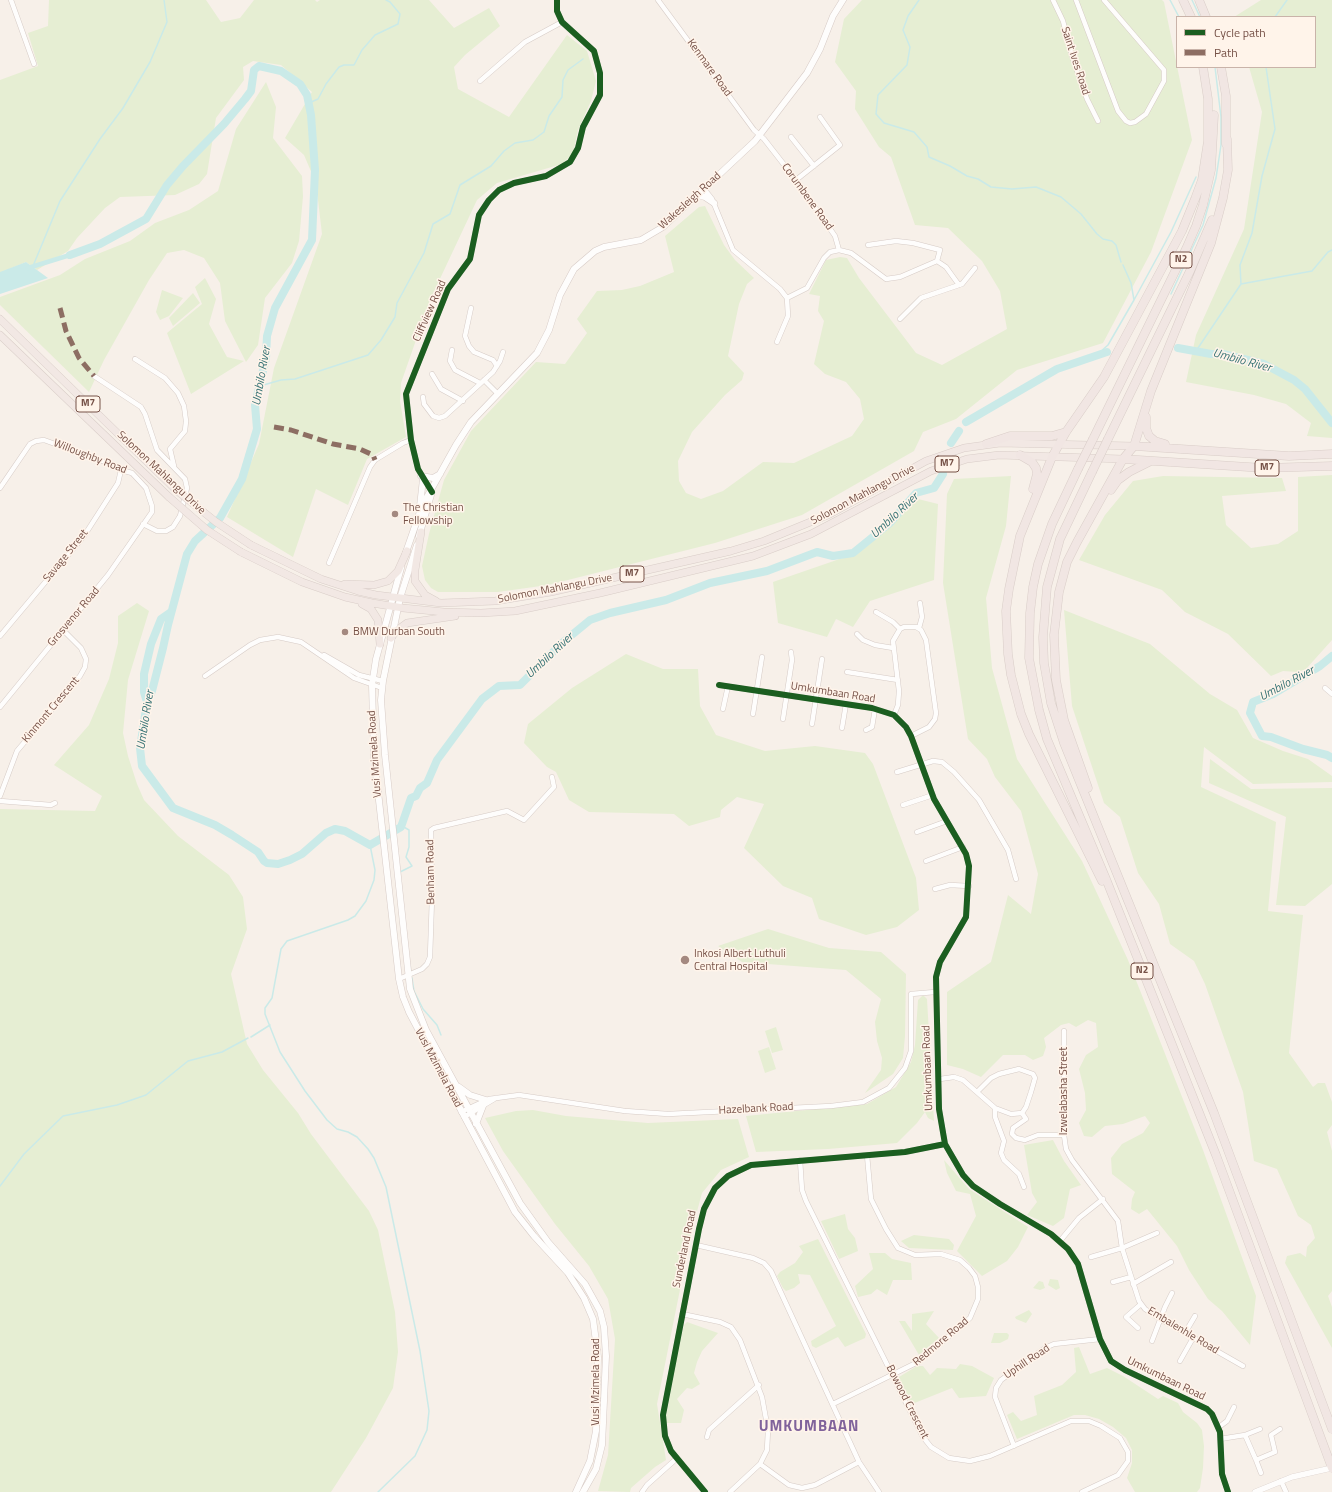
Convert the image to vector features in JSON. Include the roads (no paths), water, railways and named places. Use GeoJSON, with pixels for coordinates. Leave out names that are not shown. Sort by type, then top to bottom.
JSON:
{"type":"FeatureCollection","features":[{"type":"Feature","properties":{"kind":"highway"},"geometry":{"type":"LineString","coordinates":[[1184,0],[1191,16]]}},
{"type":"Feature","properties":{"kind":"highway"},"geometry":{"type":"LineString","coordinates":[[1199,0],[1206,16]]}},
{"type":"Feature","properties":{"kind":"highway"},"geometry":{"type":"LineString","coordinates":[[1120,917],[1029,734],[1016,694],[1008,654],[1006,611],[1014,558],[1029,511],[1052,457],[1058,444],[1104,377],[1182,231],[1195,200],[1202,180],[1208,141],[1208,100],[1203,68]]}},
{"type":"Feature","properties":{"kind":"highway","name":"N2"},"geometry":{"type":"LineString","coordinates":[[1208,68],[1214,127],[1211,170],[1203,205],[1186,249],[1052,524],[1038,564],[1030,613],[1029,658],[1039,710],[1047,739],[1216,1155],[1332,1468]]}},
{"type":"Feature","properties":{"kind":"highway","name":"N2"},"geometry":{"type":"LineString","coordinates":[[1221,68],[1226,96],[1227,139],[1218,200],[1210,227],[1071,515],[1053,560],[1047,587],[1043,637],[1047,683],[1056,723],[1214,1113],[1332,1429]]}},
{"type":"Feature","properties":{"kind":"highway"},"geometry":{"type":"LineString","coordinates":[[1096,819],[1089,792],[1059,701],[1054,657],[1054,635],[1059,592],[1067,562],[1094,510],[1123,460],[1134,446],[1151,391],[1211,242],[1223,198],[1228,170],[1227,139]]}},
{"type":"Feature","properties":{"kind":"highway","name":"Solomon Mahlangu Drive"},"geometry":{"type":"LineString","coordinates":[[0,319],[176,490],[210,518],[251,545],[280,561],[335,584],[358,591],[397,598],[441,603],[469,603],[525,597],[731,551],[776,537],[830,514],[939,456],[964,448],[986,444],[1024,443],[1134,446]]}},
{"type":"Feature","properties":{"kind":"highway","name":"Solomon Mahlangu Drive"},"geometry":{"type":"LineString","coordinates":[[0,335],[169,497],[207,530],[241,552],[284,574],[345,597],[398,607],[481,613],[537,607],[753,556],[793,542],[829,526],[912,480],[941,466],[984,456],[1052,457]]}},
{"type":"Feature","properties":{"kind":"highway"},"geometry":{"type":"LineString","coordinates":[[1151,391],[1145,423],[1148,434],[1157,442],[1184,448]]}},
{"type":"Feature","properties":{"kind":"highway"},"geometry":{"type":"LineString","coordinates":[[986,444],[1010,436],[1052,436],[1066,432]]}},
{"type":"Feature","properties":{"kind":"highway","name":"M7"},"geometry":{"type":"LineString","coordinates":[[1134,446],[1184,448],[1289,456],[1332,454]]}},
{"type":"Feature","properties":{"kind":"highway"},"geometry":{"type":"LineString","coordinates":[[1020,456],[1032,462],[1037,471],[1037,477],[1029,502],[1029,511]]}},
{"type":"Feature","properties":{"kind":"highway","name":"M7"},"geometry":{"type":"LineString","coordinates":[[1052,457],[1154,461],[1264,468],[1332,466]]}},
{"type":"Feature","properties":{"kind":"highway"},"geometry":{"type":"LineString","coordinates":[[1094,510],[1103,501],[1114,484],[1122,477],[1135,468],[1154,461]]}},
{"type":"Feature","properties":{"kind":"highway"},"geometry":{"type":"LineString","coordinates":[[421,532],[414,570],[415,581],[425,595],[441,603]]}},
{"type":"Feature","properties":{"kind":"highway"},"geometry":{"type":"LineString","coordinates":[[335,584],[367,585],[388,581],[398,571],[407,550]]}},
{"type":"Feature","properties":{"kind":"highway"},"geometry":{"type":"LineString","coordinates":[[345,597],[366,605],[375,614],[380,627],[380,644]]}},
{"type":"Feature","properties":{"kind":"highway"},"geometry":{"type":"LineString","coordinates":[[391,638],[400,627],[414,620],[481,613]]}},
{"type":"Feature","properties":{"kind":"main road","name":"Wakesleigh Road"},"geometry":{"type":"LineString","coordinates":[[397,598],[407,550],[417,517],[440,474],[471,422],[539,351],[549,330],[560,295],[568,278],[581,262],[595,250],[641,240],[651,236],[698,195],[760,135],[808,73],[820,49],[833,16],[843,0]]}},
{"type":"Feature","properties":{"kind":"main road"},"geometry":{"type":"LineString","coordinates":[[698,195],[705,197],[714,203]]}},
{"type":"Feature","properties":{"kind":"main road"},"geometry":{"type":"LineString","coordinates":[[417,517],[422,478],[433,478],[440,474]]}},
{"type":"Feature","properties":{"kind":"main road","name":"Wakesleigh Road"},"geometry":{"type":"LineString","coordinates":[[397,598],[421,532],[432,489]]}},
{"type":"Feature","properties":{"kind":"main road","name":"Vusi Mzimela Road"},"geometry":{"type":"LineString","coordinates":[[397,598],[390,606],[372,682],[372,732],[398,979],[402,997],[409,1012],[515,1212],[534,1236],[568,1273],[584,1298],[593,1319],[598,1357],[596,1431],[590,1461],[576,1492]]}},
{"type":"Feature","properties":{"kind":"main road","name":"Vusi Mzimela Road"},"geometry":{"type":"LineString","coordinates":[[397,598],[398,607],[382,688],[384,755],[404,923],[408,976],[412,996],[420,1016],[476,1124],[529,1218],[585,1284],[600,1311],[604,1327],[606,1356],[602,1445],[596,1469],[583,1492]]}},
{"type":"Feature","properties":{"kind":"main road"},"geometry":{"type":"LineString","coordinates":[[456,1085],[466,1093],[486,1100]]}},
{"type":"Feature","properties":{"kind":"main road"},"geometry":{"type":"LineString","coordinates":[[476,1124],[483,1106]]}},
{"type":"Feature","properties":{"kind":"street"},"geometry":{"type":"LineString","coordinates":[[11,0],[34,64]]}},
{"type":"Feature","properties":{"kind":"street"},"geometry":{"type":"LineString","coordinates":[[480,81],[525,42],[562,22],[558,12],[556,0]]}},
{"type":"Feature","properties":{"kind":"street","name":"Kenmare Road"},"geometry":{"type":"LineString","coordinates":[[658,0],[760,135]]}},
{"type":"Feature","properties":{"kind":"street","name":"Saint Ives Road"},"geometry":{"type":"LineString","coordinates":[[1053,0],[1063,21],[1072,56],[1087,99],[1098,121]]}},
{"type":"Feature","properties":{"kind":"street"},"geometry":{"type":"LineString","coordinates":[[1076,0],[1118,111],[1126,121],[1130,123],[1135,122],[1146,114],[1164,81],[1164,70],[1104,0]]}},
{"type":"Feature","properties":{"kind":"street","name":"Cliffview Road"},"geometry":{"type":"LineString","coordinates":[[432,489],[422,478],[411,440],[406,400],[408,387],[448,289],[470,259],[477,222],[483,208],[494,195],[507,186],[546,176],[570,162],[578,148],[583,127],[600,95],[600,73],[594,52],[562,22]]}},
{"type":"Feature","properties":{"kind":"street"},"geometry":{"type":"LineString","coordinates":[[796,180],[840,144],[820,117]]}},
{"type":"Feature","properties":{"kind":"street","name":"Corumbene Road"},"geometry":{"type":"LineString","coordinates":[[760,135],[796,180],[835,236],[839,250]]}},
{"type":"Feature","properties":{"kind":"street"},"geometry":{"type":"LineString","coordinates":[[791,137],[814,166]]}},
{"type":"Feature","properties":{"kind":"street"},"geometry":{"type":"LineString","coordinates":[[704,189],[714,203],[733,250],[780,289],[787,298],[788,316],[777,342]]}},
{"type":"Feature","properties":{"kind":"street"},"geometry":{"type":"LineString","coordinates":[[868,245],[896,241],[913,243],[940,250],[937,261]]}},
{"type":"Feature","properties":{"kind":"street"},"geometry":{"type":"LineString","coordinates":[[787,298],[807,288],[824,258],[830,252],[839,250],[851,253],[886,279],[900,277],[937,261]]}},
{"type":"Feature","properties":{"kind":"street"},"geometry":{"type":"LineString","coordinates":[[937,261],[946,267],[959,285]]}},
{"type":"Feature","properties":{"kind":"street"},"geometry":{"type":"LineString","coordinates":[[900,319],[924,296],[965,282],[975,268]]}},
{"type":"Feature","properties":{"kind":"street"},"geometry":{"type":"LineString","coordinates":[[471,308],[466,336],[469,346],[474,352],[493,360],[498,366]]}},
{"type":"Feature","properties":{"kind":"street"},"geometry":{"type":"LineString","coordinates":[[452,350],[450,361],[455,370],[482,382],[498,394]]}},
{"type":"Feature","properties":{"kind":"street"},"geometry":{"type":"LineString","coordinates":[[423,397],[423,402],[431,415],[439,418],[448,415],[498,366],[503,352]]}},
{"type":"Feature","properties":{"kind":"street"},"geometry":{"type":"LineString","coordinates":[[135,359],[165,378],[178,393],[184,406],[186,421],[185,431],[170,449],[174,466]]}},
{"type":"Feature","properties":{"kind":"street"},"geometry":{"type":"LineString","coordinates":[[432,374],[441,389],[463,401]]}},
{"type":"Feature","properties":{"kind":"street"},"geometry":{"type":"LineString","coordinates":[[94,376],[141,407],[145,414],[154,445],[184,476],[187,486],[179,520],[173,527],[166,531],[157,531],[143,524]]}},
{"type":"Feature","properties":{"kind":"street","name":"Willoughby Road"},"geometry":{"type":"LineString","coordinates":[[0,488],[28,447],[36,441],[44,440],[132,473],[149,494],[152,511],[143,524]]}},
{"type":"Feature","properties":{"kind":"street"},"geometry":{"type":"LineString","coordinates":[[329,563],[370,467],[380,458],[411,440]]}},
{"type":"Feature","properties":{"kind":"street","name":"Savage Street"},"geometry":{"type":"LineString","coordinates":[[0,636],[84,536],[118,483],[121,470]]}},
{"type":"Feature","properties":{"kind":"street","name":"Grosvenor Road"},"geometry":{"type":"LineString","coordinates":[[0,707],[108,575],[143,524]]}},
{"type":"Feature","properties":{"kind":"street"},"geometry":{"type":"LineString","coordinates":[[919,628],[922,617],[920,603]]}},
{"type":"Feature","properties":{"kind":"street"},"geometry":{"type":"LineString","coordinates":[[876,612],[893,622],[900,629]]}},
{"type":"Feature","properties":{"kind":"street"},"geometry":{"type":"LineString","coordinates":[[894,716],[899,699],[898,680],[893,648],[894,636],[900,629],[911,626],[919,628],[924,636],[927,646],[936,713],[935,719],[929,727],[911,736]]}},
{"type":"Feature","properties":{"kind":"street","name":"Kinmont Crescent"},"geometry":{"type":"LineString","coordinates":[[0,796],[17,752],[86,667],[86,659],[81,648],[63,630]]}},
{"type":"Feature","properties":{"kind":"street"},"geometry":{"type":"LineString","coordinates":[[857,634],[863,640],[878,646],[893,648]]}},
{"type":"Feature","properties":{"kind":"street"},"geometry":{"type":"LineString","coordinates":[[205,676],[246,647],[266,638],[278,637],[294,639],[317,651],[340,670],[360,681],[383,681]]}},
{"type":"Feature","properties":{"kind":"street"},"geometry":{"type":"LineString","coordinates":[[784,719],[792,652]]}},
{"type":"Feature","properties":{"kind":"street"},"geometry":{"type":"LineString","coordinates":[[753,714],[762,657]]}},
{"type":"Feature","properties":{"kind":"street"},"geometry":{"type":"LineString","coordinates":[[812,724],[822,659]]}},
{"type":"Feature","properties":{"kind":"street"},"geometry":{"type":"LineString","coordinates":[[847,672],[898,680]]}},
{"type":"Feature","properties":{"kind":"street"},"geometry":{"type":"LineString","coordinates":[[372,682],[382,688]]}},
{"type":"Feature","properties":{"kind":"street","name":"Umkumbaan Road"},"geometry":{"type":"LineString","coordinates":[[719,685],[875,709],[894,716],[906,727],[911,736],[933,795],[963,847],[969,866],[966,918],[937,970],[935,992],[940,1079],[939,1109],[945,1144],[963,1175],[973,1186],[1060,1241],[1078,1264],[1100,1339],[1108,1356],[1118,1366],[1207,1409],[1212,1414],[1218,1427],[1222,1474],[1228,1492]]}},
{"type":"Feature","properties":{"kind":"street"},"geometry":{"type":"LineString","coordinates":[[723,709],[728,686]]}},
{"type":"Feature","properties":{"kind":"street"},"geometry":{"type":"LineString","coordinates":[[1325,688],[1332,694]]}},
{"type":"Feature","properties":{"kind":"street"},"geometry":{"type":"LineString","coordinates":[[842,728],[846,704]]}},
{"type":"Feature","properties":{"kind":"street"},"geometry":{"type":"LineString","coordinates":[[866,730],[872,727],[875,709]]}},
{"type":"Feature","properties":{"kind":"street"},"geometry":{"type":"LineString","coordinates":[[898,772],[933,760],[942,762],[972,791],[1008,850],[1016,879]]}},
{"type":"Feature","properties":{"kind":"street","name":"Benham Road"},"geometry":{"type":"LineString","coordinates":[[398,979],[408,976],[425,966],[430,957],[432,898],[431,830],[434,828],[507,811],[524,820],[554,787],[552,777]]}},
{"type":"Feature","properties":{"kind":"street"},"geometry":{"type":"LineString","coordinates":[[903,805],[933,795]]}},
{"type":"Feature","properties":{"kind":"street"},"geometry":{"type":"LineString","coordinates":[[0,802],[51,805],[56,803]]}},
{"type":"Feature","properties":{"kind":"street"},"geometry":{"type":"LineString","coordinates":[[917,832],[947,821]]}},
{"type":"Feature","properties":{"kind":"street"},"geometry":{"type":"LineString","coordinates":[[926,861],[963,847]]}},
{"type":"Feature","properties":{"kind":"street"},"geometry":{"type":"LineString","coordinates":[[935,889],[950,885],[969,886]]}},
{"type":"Feature","properties":{"kind":"street","name":"Hazelbank Road"},"geometry":{"type":"LineString","coordinates":[[470,1111],[486,1100],[510,1095],[528,1095],[625,1111],[668,1114],[831,1106],[863,1102],[889,1088],[905,1068],[911,1051],[911,994],[935,992]]}},
{"type":"Feature","properties":{"kind":"street","name":"Izwelabasha Street"},"geometry":{"type":"LineString","coordinates":[[1064,1031],[1064,1135],[1066,1149],[1072,1160],[1103,1199]]}},
{"type":"Feature","properties":{"kind":"street"},"geometry":{"type":"LineString","coordinates":[[977,1092],[991,1078],[999,1074],[1017,1069],[1029,1071],[1033,1074],[1034,1078],[1026,1107],[1022,1113]]}},
{"type":"Feature","properties":{"kind":"street"},"geometry":{"type":"LineString","coordinates":[[940,1079],[958,1077],[995,1108],[1011,1114],[1022,1113]]}},
{"type":"Feature","properties":{"kind":"street","name":"Hazelbank Road"},"geometry":{"type":"LineString","coordinates":[[463,1114],[483,1106],[496,1098]]}},
{"type":"Feature","properties":{"kind":"street"},"geometry":{"type":"LineString","coordinates":[[995,1108],[995,1117],[1004,1141],[1001,1153],[1004,1160],[1019,1174],[1024,1187]]}},
{"type":"Feature","properties":{"kind":"street"},"geometry":{"type":"LineString","coordinates":[[1022,1113],[1026,1119],[1013,1128],[1012,1134],[1016,1138],[1025,1140],[1036,1136],[1064,1135]]}},
{"type":"Feature","properties":{"kind":"street","name":"Sunderland Road"},"geometry":{"type":"LineString","coordinates":[[705,1492],[676,1459],[664,1436],[663,1415],[682,1314],[707,1201],[716,1188],[728,1176],[751,1165],[905,1152],[945,1144]]}},
{"type":"Feature","properties":{"kind":"street","name":"Redmore Road"},"geometry":{"type":"LineString","coordinates":[[833,1404],[920,1361],[970,1318],[977,1305],[978,1287],[972,1272],[960,1260],[941,1254],[915,1255],[898,1248],[871,1199],[867,1155]]}},
{"type":"Feature","properties":{"kind":"street","name":"Bowood Crescent"},"geometry":{"type":"LineString","coordinates":[[800,1160],[802,1190],[806,1201],[923,1437],[931,1447],[938,1453],[949,1458],[970,1461],[980,1460],[1071,1421],[1089,1421],[1120,1438],[1128,1452],[1128,1461],[1124,1469],[1118,1475],[1082,1492]]}},
{"type":"Feature","properties":{"kind":"street"},"geometry":{"type":"LineString","coordinates":[[1060,1241],[1079,1218],[1103,1199]]}},
{"type":"Feature","properties":{"kind":"street","name":"Embalenhle Road"},"geometry":{"type":"LineString","coordinates":[[1103,1199],[1118,1221],[1122,1248],[1133,1284],[1141,1304],[1145,1309],[1243,1366]]}},
{"type":"Feature","properties":{"kind":"street"},"geometry":{"type":"LineString","coordinates":[[1091,1257],[1122,1248],[1157,1233]]}},
{"type":"Feature","properties":{"kind":"street"},"geometry":{"type":"LineString","coordinates":[[696,1246],[753,1258],[764,1263],[769,1268],[859,1462],[879,1492]]}},
{"type":"Feature","properties":{"kind":"street"},"geometry":{"type":"LineString","coordinates":[[1133,1284],[1171,1262]]}},
{"type":"Feature","properties":{"kind":"street"},"geometry":{"type":"LineString","coordinates":[[1113,1282],[1131,1277]]}},
{"type":"Feature","properties":{"kind":"street"},"geometry":{"type":"LineString","coordinates":[[1152,1342],[1160,1318],[1172,1293]]}},
{"type":"Feature","properties":{"kind":"street"},"geometry":{"type":"LineString","coordinates":[[1138,1328],[1126,1317],[1141,1304]]}},
{"type":"Feature","properties":{"kind":"street"},"geometry":{"type":"LineString","coordinates":[[682,1314],[720,1322],[731,1327],[740,1340],[759,1385],[768,1437],[767,1450],[760,1464],[730,1492]]}},
{"type":"Feature","properties":{"kind":"street"},"geometry":{"type":"LineString","coordinates":[[1185,1333],[1195,1316]]}},
{"type":"Feature","properties":{"kind":"street"},"geometry":{"type":"LineString","coordinates":[[1180,1361],[1193,1338]]}},
{"type":"Feature","properties":{"kind":"street","name":"Uphill Road"},"geometry":{"type":"LineString","coordinates":[[1014,1446],[995,1397],[996,1388],[1001,1380],[1045,1348],[1054,1344],[1100,1339]]}},
{"type":"Feature","properties":{"kind":"street"},"geometry":{"type":"LineString","coordinates":[[707,1437],[709,1430],[759,1385]]}},
{"type":"Feature","properties":{"kind":"street"},"geometry":{"type":"LineString","coordinates":[[1218,1427],[1227,1420],[1234,1407]]}},
{"type":"Feature","properties":{"kind":"street"},"geometry":{"type":"LineString","coordinates":[[1220,1439],[1245,1435],[1260,1429]]}},
{"type":"Feature","properties":{"kind":"street"},"geometry":{"type":"LineString","coordinates":[[1256,1460],[1275,1452],[1271,1435],[1280,1429]]}},
{"type":"Feature","properties":{"kind":"street"},"geometry":{"type":"LineString","coordinates":[[1245,1435],[1260,1473]]}},
{"type":"Feature","properties":{"kind":"street"},"geometry":{"type":"LineString","coordinates":[[642,1492],[647,1485],[676,1459]]}},
{"type":"Feature","properties":{"kind":"street"},"geometry":{"type":"LineString","coordinates":[[760,1464],[789,1485],[802,1488],[815,1485],[859,1462]]}},
{"type":"Feature","properties":{"kind":"street"},"geometry":{"type":"LineString","coordinates":[[1255,1492],[1281,1481],[1332,1468]]}},
{"type":"Feature","properties":{"kind":"street"},"geometry":{"type":"LineString","coordinates":[[1281,1481],[1286,1492]]}},
{"type":"Feature","properties":{"kind":"water"},"geometry":{"type":"Polygon","coordinates":[[[26,262],[48,278],[0,294],[0,272],[26,262]]]}},
{"type":"Feature","properties":{"kind":"waterway"},"geometry":{"type":"LineString","coordinates":[[33,266],[60,201],[100,139],[123,108],[150,62],[167,22],[164,0]]}},
{"type":"Feature","properties":{"kind":"waterway"},"geometry":{"type":"LineString","coordinates":[[309,103],[318,99],[326,84],[339,67],[344,65],[354,65],[362,50],[375,35],[398,24],[400,14],[390,2],[386,0]]}},
{"type":"Feature","properties":{"kind":"waterway"},"geometry":{"type":"LineString","coordinates":[[919,0],[908,16],[903,30],[910,47],[907,65],[878,95],[876,114],[884,123],[914,132],[927,147],[929,157],[950,166],[967,176],[978,179],[991,187],[1012,189],[1036,187],[1061,197],[1081,214],[1097,234],[1103,239],[1112,241],[1116,245],[1121,262]]}},
{"type":"Feature","properties":{"kind":"waterway"},"geometry":{"type":"LineString","coordinates":[[1170,0],[1178,16]]}},
{"type":"Feature","properties":{"kind":"waterway"},"geometry":{"type":"LineString","coordinates":[[1192,0],[1200,16]]}},
{"type":"Feature","properties":{"kind":"waterway"},"geometry":{"type":"LineString","coordinates":[[1276,16],[1287,0]]}},
{"type":"Feature","properties":{"kind":"waterway"},"geometry":{"type":"LineString","coordinates":[[260,386],[281,380],[295,379],[368,355],[381,340],[395,317],[397,303],[424,253],[433,224],[450,214],[460,185],[491,166],[504,151],[515,143],[533,140],[544,132],[549,116],[562,97],[563,80],[568,70],[583,59]]}},
{"type":"Feature","properties":{"kind":"waterway","name":"Umbilo River"},"geometry":{"type":"LineString","coordinates":[[70,255],[100,244],[146,219],[167,185],[183,166],[224,124],[251,91],[254,70],[259,66],[281,71],[300,84],[307,95],[311,115],[315,170],[312,240],[275,308],[267,336],[266,358],[255,405],[257,429],[242,479],[220,518],[195,541],[187,554],[152,691],[147,702],[140,748],[142,766],[173,808],[215,825],[258,852],[267,863],[278,864],[290,860],[302,854],[326,833],[335,829],[345,831],[370,845],[401,827],[411,798],[416,796],[420,788],[427,783],[437,760],[482,699],[499,686],[520,685],[562,643],[590,620],[610,613],[666,600],[710,583],[767,571],[817,552],[833,556],[853,553],[890,523],[916,493],[934,488],[943,474]]}},
{"type":"Feature","properties":{"kind":"waterway"},"geometry":{"type":"LineString","coordinates":[[1171,294],[1203,225],[1216,178],[1221,145],[1221,117],[1215,68]]}},
{"type":"Feature","properties":{"kind":"waterway"},"geometry":{"type":"LineString","coordinates":[[1196,351],[1241,284],[1240,265],[1252,233],[1262,176],[1275,129],[1266,68]]}},
{"type":"Feature","properties":{"kind":"waterway"},"geometry":{"type":"LineString","coordinates":[[1134,300],[1171,232],[1196,177]]}},
{"type":"Feature","properties":{"kind":"waterway"},"geometry":{"type":"LineString","coordinates":[[1241,284],[1312,271],[1328,252],[1332,250]]}},
{"type":"Feature","properties":{"kind":"waterway","name":"Umbilo River"},"geometry":{"type":"LineString","coordinates":[[28,268],[70,255]]}},
{"type":"Feature","properties":{"kind":"waterway"},"geometry":{"type":"LineString","coordinates":[[1099,353],[1108,345],[1134,300],[1131,283],[1123,265]]}},
{"type":"Feature","properties":{"kind":"waterway","name":"Umbilo River"},"geometry":{"type":"LineString","coordinates":[[1178,348],[1211,354],[1223,354],[1264,364],[1294,380],[1305,389],[1332,423]]}},
{"type":"Feature","properties":{"kind":"waterway","name":"Umbilo River"},"geometry":{"type":"LineString","coordinates":[[966,422],[1057,369],[1107,352]]}},
{"type":"Feature","properties":{"kind":"waterway","name":"Umbilo River"},"geometry":{"type":"LineString","coordinates":[[951,443],[959,431]]}},
{"type":"Feature","properties":{"kind":"waterway"},"geometry":{"type":"LineString","coordinates":[[147,702],[144,692],[144,674],[151,644],[161,619],[171,612]]}},
{"type":"Feature","properties":{"kind":"waterway","name":"Umbilo River"},"geometry":{"type":"LineString","coordinates":[[1332,656],[1320,666],[1273,694],[1253,702],[1250,713],[1262,736],[1271,737],[1303,749],[1327,755],[1332,758]]}},
{"type":"Feature","properties":{"kind":"waterway"},"geometry":{"type":"LineString","coordinates":[[400,872],[412,866],[406,857],[409,847],[409,830],[402,826]]}},
{"type":"Feature","properties":{"kind":"waterway"},"geometry":{"type":"LineString","coordinates":[[370,845],[375,870],[374,880],[366,901],[355,916],[348,920],[287,941],[281,949],[272,998],[265,1008],[265,1014],[280,1052],[305,1091],[327,1120],[337,1129],[348,1132],[357,1137],[368,1149],[374,1158],[386,1187],[420,1351],[429,1411],[427,1430],[415,1456],[378,1492]]}},
{"type":"Feature","properties":{"kind":"waterway"},"geometry":{"type":"LineString","coordinates":[[412,978],[414,991],[423,1009],[437,1025],[441,1035]]}},
{"type":"Feature","properties":{"kind":"waterway"},"geometry":{"type":"LineString","coordinates":[[251,1037],[270,1025]]}},
{"type":"Feature","properties":{"kind":"waterway"},"geometry":{"type":"LineString","coordinates":[[0,1186],[24,1154],[63,1116],[117,1105],[146,1095],[188,1061],[222,1052],[248,1038]]}},
{"type":"Feature","properties":{"kind":"place","name":"The Christian Fellowship"},"geometry":{"type":"Point","coordinates":[395,514]}},
{"type":"Feature","properties":{"kind":"place","name":"BMW Durban South"},"geometry":{"type":"Point","coordinates":[345,632]}},
{"type":"Feature","properties":{"kind":"place","name":"Inkosi Albert Luthuli Central Hospital"},"geometry":{"type":"Point","coordinates":[685,960]}},
{"type":"Feature","properties":{"kind":"district","name":"UMKUMBAAN"},"geometry":{"type":"Point","coordinates":[809,1427]}}]}
